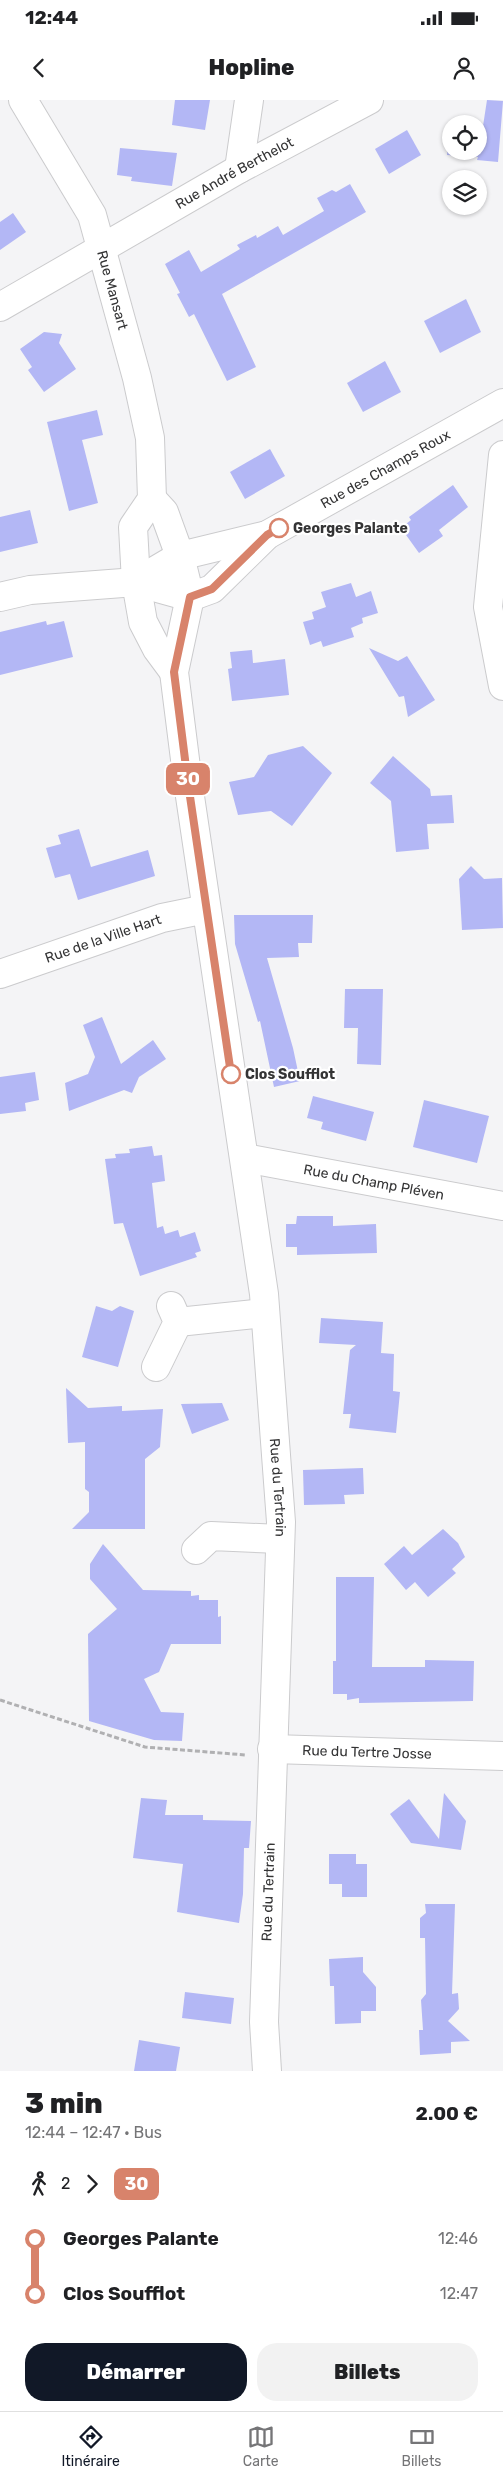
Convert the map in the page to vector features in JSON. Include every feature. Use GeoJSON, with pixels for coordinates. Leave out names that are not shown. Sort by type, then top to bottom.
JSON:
{"type":"FeatureCollection","features":[{"type":"Feature","properties":{"kind":"street","name":"Rue Mansart"},"geometry":{"type":"LineString","coordinates":[[23,100],[92,215],[137,378],[148,429],[152,499]]}},
{"type":"Feature","properties":{"kind":"street"},"geometry":{"type":"LineString","coordinates":[[239,169],[249,100]]}},
{"type":"Feature","properties":{"kind":"street","name":"Rue André Berthelot"},"geometry":{"type":"LineString","coordinates":[[0,307],[239,169],[369,100]]}},
{"type":"Feature","properties":{"kind":"street","name":"Rue des Champs Roux"},"geometry":{"type":"LineString","coordinates":[[190,597],[212,589],[267,535],[503,403]]}},
{"type":"Feature","properties":{"kind":"street"},"geometry":{"type":"LineString","coordinates":[[503,455],[488,607],[503,686]]}},
{"type":"Feature","properties":{"kind":"street"},"geometry":{"type":"LineString","coordinates":[[174,672],[157,649],[143,622],[136,582],[133,527],[152,499],[164,512],[180,556],[190,597],[174,672],[206,909]]}},
{"type":"Feature","properties":{"kind":"street","name":"Rue des Champs Roux"},"geometry":{"type":"LineString","coordinates":[[136,582],[180,556],[267,535]]}},
{"type":"Feature","properties":{"kind":"street"},"geometry":{"type":"LineString","coordinates":[[0,597],[30,590],[136,582],[190,597]]}},
{"type":"Feature","properties":{"kind":"street","name":"Rue de la Ville Hart"},"geometry":{"type":"LineString","coordinates":[[0,974],[162,918],[206,909]]}},
{"type":"Feature","properties":{"kind":"street","name":"Rue du Tertrain"},"geometry":{"type":"LineString","coordinates":[[206,909],[245,1158],[265,1313],[281,1522],[264,2022],[267,2071]]}},
{"type":"Feature","properties":{"kind":"street","name":"Rue du Champ Pléven"},"geometry":{"type":"LineString","coordinates":[[245,1158],[503,1206]]}},
{"type":"Feature","properties":{"kind":"street"},"geometry":{"type":"LineString","coordinates":[[156,1367],[174,1314],[265,1313]]}},
{"type":"Feature","properties":{"kind":"street"},"geometry":{"type":"LineString","coordinates":[[202,1537],[280,1539]]}},
{"type":"Feature","properties":{"kind":"street","name":"Rue du Tertre Josse"},"geometry":{"type":"LineString","coordinates":[[272,1753],[503,1756]]}},
{"type":"Feature","properties":{"kind":"path"},"geometry":{"type":"LineString","coordinates":[[0,1700],[145,1747],[272,1753]]}},
{"type":"Feature","properties":{"kind":"building"},"geometry":{"type":"Polygon","coordinates":[[[175,100],[210,100],[205,130],[172,125],[175,100]]]}},
{"type":"Feature","properties":{"kind":"building"},"geometry":{"type":"Polygon","coordinates":[[[487,100],[503,101],[498,162],[477,160],[487,160],[487,115],[485,115],[487,100]]]}},
{"type":"Feature","properties":{"kind":"building"},"geometry":{"type":"Polygon","coordinates":[[[407,130],[421,155],[389,174],[375,149],[407,130]]]}},
{"type":"Feature","properties":{"kind":"building"},"geometry":{"type":"Polygon","coordinates":[[[120,148],[177,153],[172,186],[131,181],[132,177],[117,175],[120,148]]]}},
{"type":"Feature","properties":{"kind":"building"},"geometry":{"type":"Polygon","coordinates":[[[350,184],[366,212],[222,294],[256,367],[227,381],[194,314],[189,317],[177,294],[180,293],[165,264],[189,250],[201,272],[240,249],[237,245],[256,235],[257,238],[278,226],[283,235],[324,211],[317,198],[332,190],[336,192],[350,184]]]}},
{"type":"Feature","properties":{"kind":"building"},"geometry":{"type":"Polygon","coordinates":[[[13,213],[26,232],[0,250],[0,222],[13,213]]]}},
{"type":"Feature","properties":{"kind":"building"},"geometry":{"type":"Polygon","coordinates":[[[466,299],[481,332],[440,353],[424,321],[466,299]]]}},
{"type":"Feature","properties":{"kind":"building"},"geometry":{"type":"Polygon","coordinates":[[[44,332],[62,334],[59,343],[76,369],[44,392],[28,370],[32,367],[20,349],[44,332]]]}},
{"type":"Feature","properties":{"kind":"building"},"geometry":{"type":"Polygon","coordinates":[[[385,361],[401,392],[363,412],[347,383],[385,361]]]}},
{"type":"Feature","properties":{"kind":"building"},"geometry":{"type":"Polygon","coordinates":[[[97,410],[103,435],[82,440],[98,503],[69,511],[47,422],[97,410]]]}},
{"type":"Feature","properties":{"kind":"building"},"geometry":{"type":"Polygon","coordinates":[[[270,449],[285,476],[245,499],[230,472],[270,449]]]}},
{"type":"Feature","properties":{"kind":"building"},"geometry":{"type":"Polygon","coordinates":[[[453,485],[468,507],[439,530],[443,536],[419,553],[401,528],[411,520],[409,517],[453,485]]]}},
{"type":"Feature","properties":{"kind":"building"},"geometry":{"type":"Polygon","coordinates":[[[30,510],[38,543],[0,552],[0,517],[30,510]]]}},
{"type":"Feature","properties":{"kind":"building"},"geometry":{"type":"Polygon","coordinates":[[[351,583],[356,597],[371,591],[378,613],[362,618],[363,623],[351,628],[354,637],[323,647],[321,641],[310,645],[303,622],[314,619],[312,612],[326,607],[321,592],[351,583]]]}},
{"type":"Feature","properties":{"kind":"building"},"geometry":{"type":"Polygon","coordinates":[[[46,621],[47,625],[64,621],[73,657],[0,675],[0,632],[46,621]]]}},
{"type":"Feature","properties":{"kind":"building"},"geometry":{"type":"Polygon","coordinates":[[[369,648],[398,661],[407,656],[435,700],[408,717],[404,696],[399,697],[369,648]]]}},
{"type":"Feature","properties":{"kind":"building"},"geometry":{"type":"Polygon","coordinates":[[[252,650],[253,663],[285,659],[289,695],[232,701],[228,669],[232,668],[230,652],[252,650]]]}},
{"type":"Feature","properties":{"kind":"building"},"geometry":{"type":"Polygon","coordinates":[[[303,746],[332,773],[292,826],[271,811],[238,815],[229,782],[254,777],[268,755],[303,746]]]}},
{"type":"Feature","properties":{"kind":"building"},"geometry":{"type":"Polygon","coordinates":[[[393,756],[430,789],[431,796],[452,795],[454,823],[427,824],[429,849],[396,852],[391,801],[370,783],[393,756]]]}},
{"type":"Feature","properties":{"kind":"building"},"geometry":{"type":"Polygon","coordinates":[[[79,829],[91,867],[148,850],[155,876],[78,900],[70,874],[55,878],[46,848],[61,844],[58,835],[79,829]]]}},
{"type":"Feature","properties":{"kind":"building"},"geometry":{"type":"Polygon","coordinates":[[[471,866],[484,879],[502,878],[503,928],[462,930],[459,879],[471,866]]]}},
{"type":"Feature","properties":{"kind":"building"},"geometry":{"type":"Polygon","coordinates":[[[234,915],[313,915],[312,943],[298,943],[299,957],[267,958],[293,1048],[300,1081],[274,1087],[260,1021],[258,1022],[235,944],[234,915]]]}},
{"type":"Feature","properties":{"kind":"building"},"geometry":{"type":"Polygon","coordinates":[[[345,989],[383,989],[381,1065],[357,1064],[358,1028],[344,1028],[345,989]]]}},
{"type":"Feature","properties":{"kind":"building"},"geometry":{"type":"Polygon","coordinates":[[[102,1017],[121,1064],[153,1040],[166,1059],[139,1077],[132,1093],[124,1090],[69,1111],[65,1083],[88,1074],[95,1057],[83,1025],[102,1017]]]}},
{"type":"Feature","properties":{"kind":"building"},"geometry":{"type":"Polygon","coordinates":[[[35,1072],[39,1100],[25,1103],[26,1111],[0,1114],[0,1077],[35,1072]]]}},
{"type":"Feature","properties":{"kind":"building"},"geometry":{"type":"Polygon","coordinates":[[[313,1096],[374,1112],[366,1141],[321,1129],[323,1122],[307,1118],[313,1096]]]}},
{"type":"Feature","properties":{"kind":"building"},"geometry":{"type":"Polygon","coordinates":[[[424,1100],[489,1116],[477,1163],[413,1147],[424,1100]]]}},
{"type":"Feature","properties":{"kind":"building"},"geometry":{"type":"Polygon","coordinates":[[[152,1146],[154,1156],[162,1155],[165,1181],[152,1183],[157,1228],[163,1226],[165,1234],[178,1230],[180,1237],[195,1232],[201,1251],[195,1253],[197,1257],[140,1276],[123,1223],[114,1224],[105,1159],[116,1158],[115,1154],[130,1153],[129,1149],[152,1146]]]}},
{"type":"Feature","properties":{"kind":"building"},"geometry":{"type":"Polygon","coordinates":[[[297,1216],[333,1216],[333,1226],[376,1224],[377,1253],[297,1255],[297,1247],[286,1247],[286,1224],[296,1224],[297,1216]]]}},
{"type":"Feature","properties":{"kind":"building"},"geometry":{"type":"Polygon","coordinates":[[[96,1306],[112,1311],[120,1306],[134,1311],[118,1367],[82,1357],[96,1306]]]}},
{"type":"Feature","properties":{"kind":"building"},"geometry":{"type":"Polygon","coordinates":[[[321,1318],[383,1322],[381,1353],[394,1354],[393,1391],[400,1392],[396,1433],[349,1428],[351,1414],[343,1414],[350,1350],[356,1345],[319,1343],[321,1318]]]}},
{"type":"Feature","properties":{"kind":"building"},"geometry":{"type":"Polygon","coordinates":[[[66,1388],[88,1408],[122,1406],[122,1411],[163,1409],[160,1447],[145,1459],[145,1529],[72,1529],[89,1512],[89,1492],[85,1489],[85,1442],[68,1443],[66,1388]]]}},
{"type":"Feature","properties":{"kind":"building"},"geometry":{"type":"Polygon","coordinates":[[[222,1403],[229,1420],[192,1434],[181,1404],[222,1403]]]}},
{"type":"Feature","properties":{"kind":"building"},"geometry":{"type":"Polygon","coordinates":[[[363,1468],[364,1494],[344,1495],[345,1504],[304,1505],[303,1470],[363,1468]]]}},
{"type":"Feature","properties":{"kind":"building"},"geometry":{"type":"Polygon","coordinates":[[[443,1529],[458,1543],[465,1557],[452,1569],[456,1573],[428,1597],[415,1582],[406,1590],[384,1564],[404,1546],[412,1555],[443,1529]]]}},
{"type":"Feature","properties":{"kind":"building"},"geometry":{"type":"Polygon","coordinates":[[[103,1544],[143,1590],[191,1591],[191,1596],[199,1595],[199,1600],[218,1600],[218,1617],[221,1616],[221,1644],[171,1644],[159,1672],[144,1679],[161,1712],[184,1713],[182,1741],[154,1740],[89,1721],[88,1634],[117,1609],[90,1579],[90,1564],[103,1544]]]}},
{"type":"Feature","properties":{"kind":"building"},"geometry":{"type":"Polygon","coordinates":[[[336,1577],[374,1577],[372,1667],[425,1667],[425,1660],[474,1661],[473,1701],[359,1703],[359,1698],[347,1700],[347,1694],[333,1694],[333,1661],[336,1661],[336,1577]]]}},
{"type":"Feature","properties":{"kind":"building"},"geometry":{"type":"Polygon","coordinates":[[[444,1793],[466,1821],[461,1850],[411,1843],[390,1814],[409,1799],[439,1839],[444,1793]]]}},
{"type":"Feature","properties":{"kind":"building"},"geometry":{"type":"Polygon","coordinates":[[[141,1798],[167,1800],[165,1815],[203,1815],[203,1820],[251,1821],[249,1848],[244,1848],[243,1894],[239,1923],[177,1912],[183,1864],[133,1858],[141,1798]]]}},
{"type":"Feature","properties":{"kind":"building"},"geometry":{"type":"Polygon","coordinates":[[[329,1854],[356,1854],[356,1864],[367,1864],[367,1897],[342,1897],[342,1884],[329,1884],[329,1854]]]}},
{"type":"Feature","properties":{"kind":"building"},"geometry":{"type":"Polygon","coordinates":[[[425,1904],[455,1904],[452,1994],[458,1993],[459,2009],[448,2021],[470,2041],[451,2042],[451,2053],[420,2055],[419,2030],[423,2030],[421,2000],[426,1994],[425,1938],[420,1938],[420,1918],[426,1913],[425,1904]]]}},
{"type":"Feature","properties":{"kind":"building"},"geometry":{"type":"Polygon","coordinates":[[[363,1957],[363,1972],[376,1987],[376,2011],[361,2011],[361,2023],[335,2024],[334,1986],[330,1986],[329,1959],[363,1957]]]}},
{"type":"Feature","properties":{"kind":"building"},"geometry":{"type":"Polygon","coordinates":[[[185,1992],[234,1998],[231,2024],[182,2018],[185,1992]]]}},
{"type":"Feature","properties":{"kind":"building"},"geometry":{"type":"Polygon","coordinates":[[[139,2040],[180,2047],[176,2071],[134,2071],[139,2040]]]}},
{"type":"Feature","properties":{"kind":"bus line","name":"30"},"geometry":{"type":"LineString","coordinates":[[231,1074],[188,783],[174,672],[190,597],[212,589],[267,535],[279,528]]}},
{"type":"Feature","properties":{"kind":"place","name":"Georges Palante"},"geometry":{"type":"Point","coordinates":[279,528]}},
{"type":"Feature","properties":{"kind":"place","name":"Clos Soufflot"},"geometry":{"type":"Point","coordinates":[231,1074]}}]}
